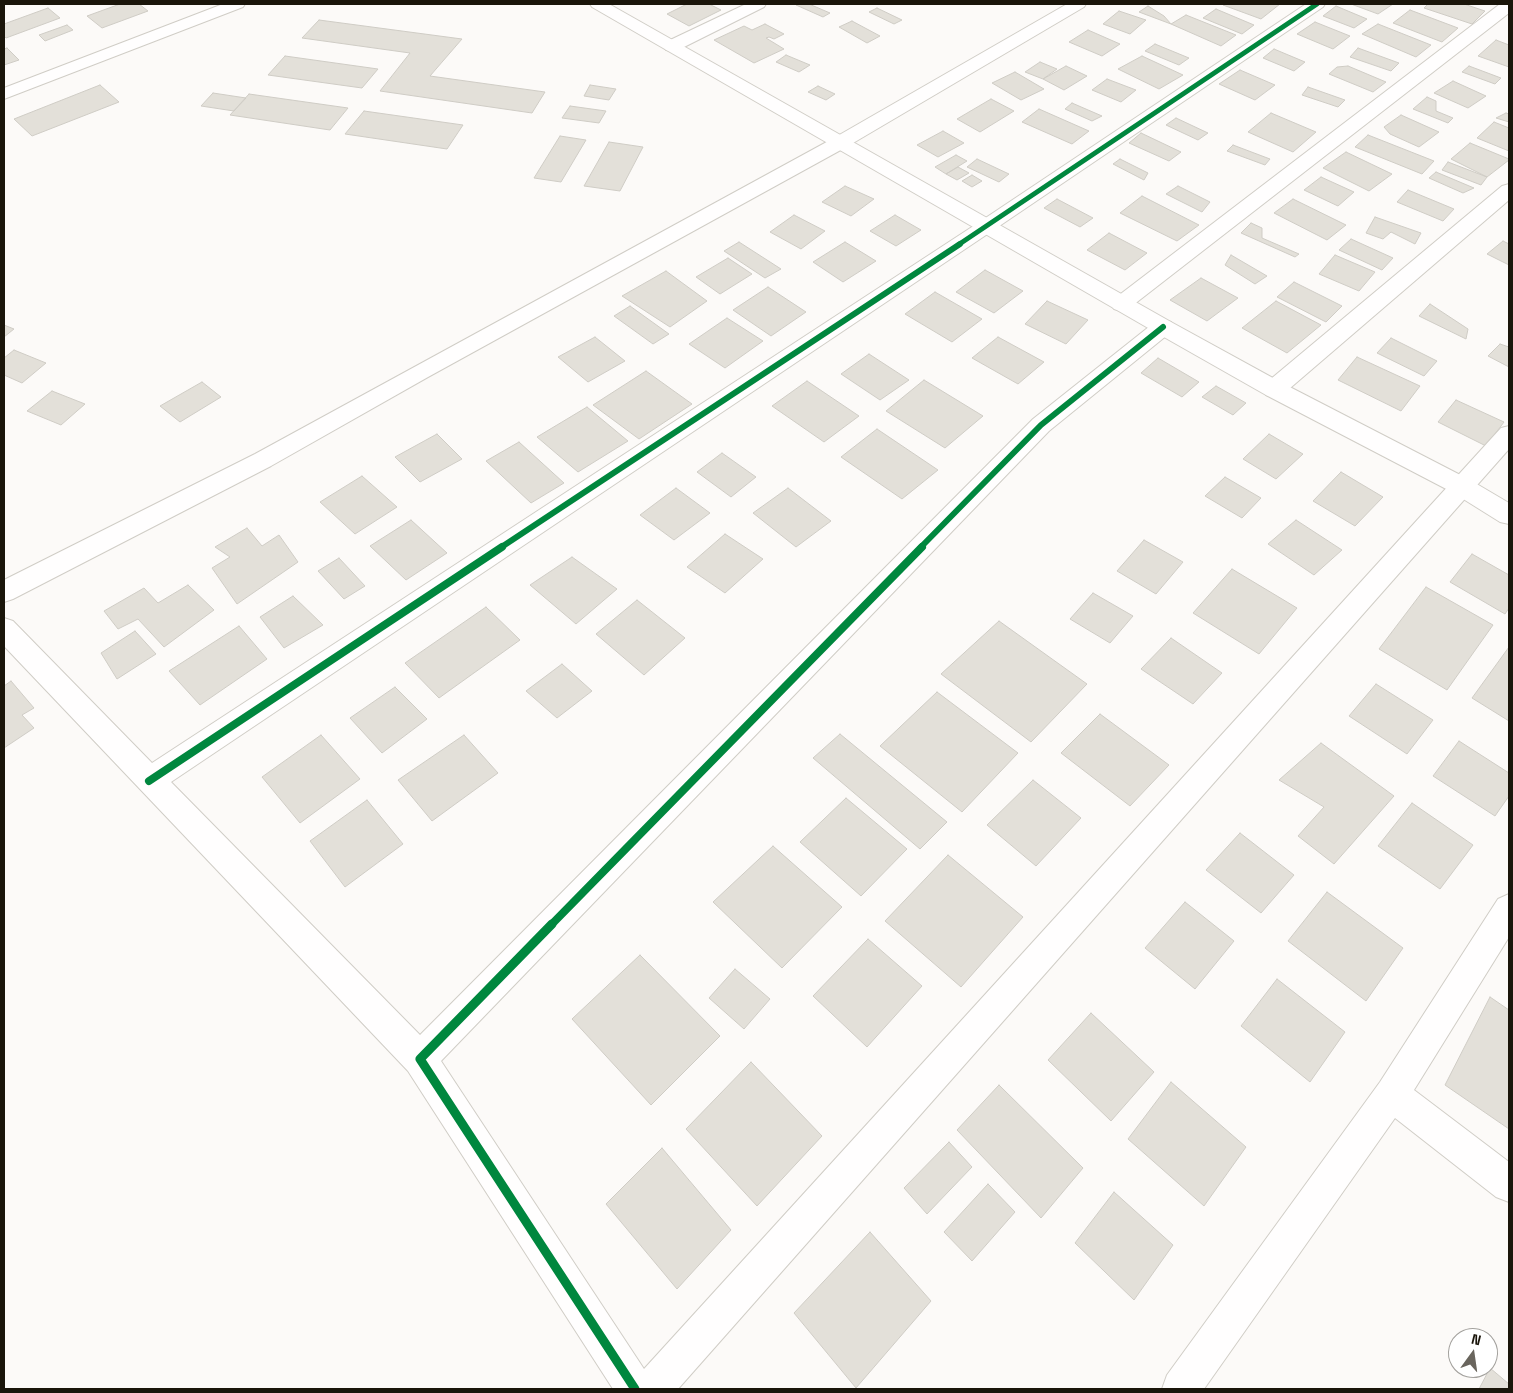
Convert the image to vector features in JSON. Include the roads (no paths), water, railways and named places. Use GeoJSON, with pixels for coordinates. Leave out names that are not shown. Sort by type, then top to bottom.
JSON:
{"type":"FeatureCollection","features":[{"type":"Feature","properties":{"kind":"street"},"geometry":{"type":"LineString","coordinates":[[4,94],[237,4]]}},
{"type":"Feature","properties":{"kind":"street"},"geometry":{"type":"LineString","coordinates":[[598,4],[1121,304],[1274,389],[1462,486],[1509,515]]}},
{"type":"Feature","properties":{"kind":"street"},"geometry":{"type":"LineString","coordinates":[[672,46],[758,4]]}},
{"type":"Feature","properties":{"kind":"street"},"geometry":{"type":"LineString","coordinates":[[4,592],[263,460],[841,142],[1078,4]]}},
{"type":"Feature","properties":{"kind":"street"},"geometry":{"type":"LineString","coordinates":[[149,781],[985,227],[1317,4]]}},
{"type":"Feature","properties":{"kind":"street"},"geometry":{"type":"LineString","coordinates":[[1121,304],[1509,5]]}},
{"type":"Feature","properties":{"kind":"street"},"geometry":{"type":"LineString","coordinates":[[1274,389],[1509,190]]}},
{"type":"Feature","properties":{"kind":"street"},"geometry":{"type":"LineString","coordinates":[[420,1059],[1042,425],[1163,327]]}},
{"type":"Feature","properties":{"kind":"street"},"geometry":{"type":"LineString","coordinates":[[652,1389],[1509,434]]}},
{"type":"Feature","properties":{"kind":"street"},"geometry":{"type":"LineString","coordinates":[[4,630],[420,1059],[635,1389]]}},
{"type":"Feature","properties":{"kind":"street"},"geometry":{"type":"LineString","coordinates":[[1181,1389],[1392,1094],[1509,908]]}},
{"type":"Feature","properties":{"kind":"street"},"geometry":{"type":"LineString","coordinates":[[1392,1094],[1509,1184]]}}]}
